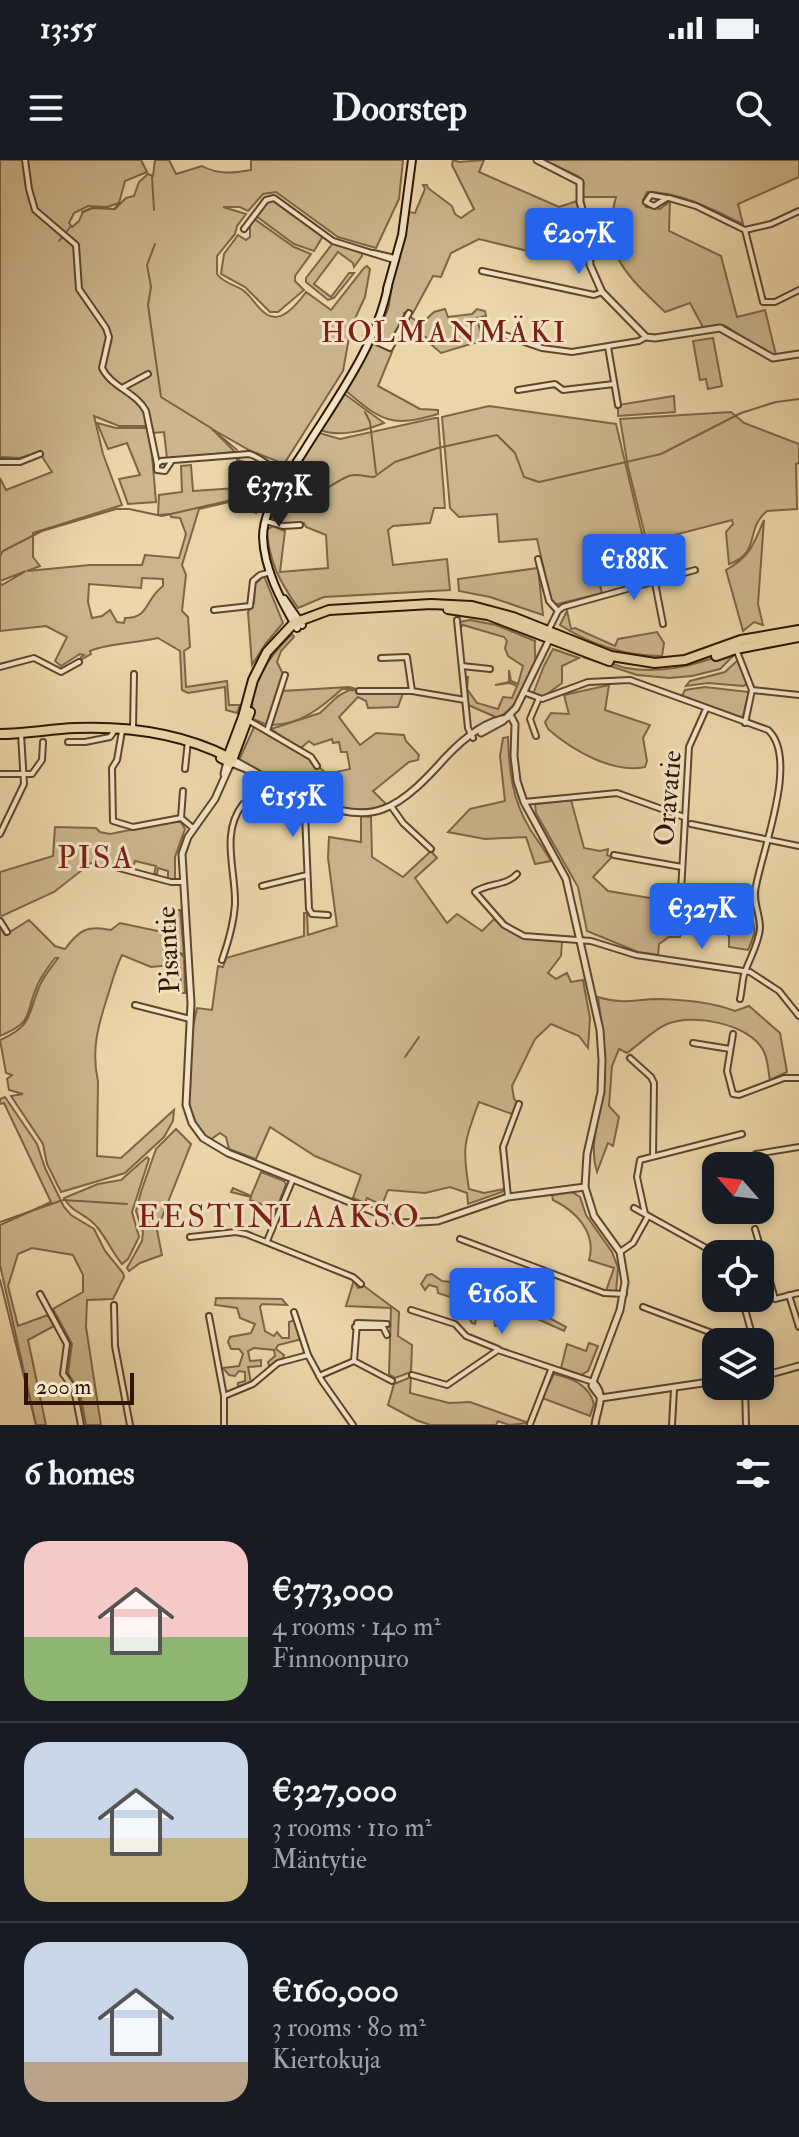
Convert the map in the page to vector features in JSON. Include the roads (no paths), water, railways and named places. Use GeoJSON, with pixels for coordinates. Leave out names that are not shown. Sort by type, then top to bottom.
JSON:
{"type":"FeatureCollection","features":[{"type":"Feature","properties":{"kind":"main road"},"geometry":{"type":"LineString","coordinates":[[298,624],[274,582],[263,537],[266,521],[288,476],[355,366],[385,304],[397,260],[412,160]]}},
{"type":"Feature","properties":{"kind":"main road"},"geometry":{"type":"LineString","coordinates":[[0,734],[73,728],[133,729],[188,741],[230,760],[263,664],[298,624],[329,610],[458,605],[505,614],[549,635],[621,659],[655,663],[685,660],[799,630]]}},
{"type":"Feature","properties":{"kind":"main road"},"geometry":{"type":"LineString","coordinates":[[757,641],[799,637]]}},
{"type":"Feature","properties":{"kind":"street"},"geometry":{"type":"LineString","coordinates":[[25,160],[35,210],[74,243],[78,250],[79,289],[107,330],[109,341],[102,361],[104,373],[142,404],[146,411],[157,470],[163,472],[171,462]]}},
{"type":"Feature","properties":{"kind":"street"},"geometry":{"type":"LineString","coordinates":[[537,160],[578,179],[580,202],[588,230],[589,262],[602,292],[646,337]]}},
{"type":"Feature","properties":{"kind":"street"},"geometry":{"type":"LineString","coordinates":[[667,198],[654,206],[646,201],[651,195],[667,198],[696,206],[745,230],[771,224],[799,211]]}},
{"type":"Feature","properties":{"kind":"street"},"geometry":{"type":"LineString","coordinates":[[244,229],[266,200],[274,198],[333,241],[392,256],[397,260]]}},
{"type":"Feature","properties":{"kind":"street"},"geometry":{"type":"LineString","coordinates":[[745,230],[763,302],[775,302],[799,290]]}},
{"type":"Feature","properties":{"kind":"street"},"geometry":{"type":"LineString","coordinates":[[482,271],[594,295],[602,292]]}},
{"type":"Feature","properties":{"kind":"street"},"geometry":{"type":"LineString","coordinates":[[368,338],[390,348],[409,313]]}},
{"type":"Feature","properties":{"kind":"street"},"geometry":{"type":"LineString","coordinates":[[493,331],[542,348],[565,351],[608,347],[646,337],[725,329],[768,357],[778,359],[799,354]]}},
{"type":"Feature","properties":{"kind":"street"},"geometry":{"type":"LineString","coordinates":[[608,347],[618,405]]}},
{"type":"Feature","properties":{"kind":"street"},"geometry":{"type":"LineString","coordinates":[[122,388],[148,374]]}},
{"type":"Feature","properties":{"kind":"street"},"geometry":{"type":"LineString","coordinates":[[518,390],[555,384],[563,390],[614,384]]}},
{"type":"Feature","properties":{"kind":"street"},"geometry":{"type":"LineString","coordinates":[[0,462],[20,462],[40,454]]}},
{"type":"Feature","properties":{"kind":"street"},"geometry":{"type":"LineString","coordinates":[[157,464],[161,461],[244,454],[259,457],[288,476]]}},
{"type":"Feature","properties":{"kind":"street"},"geometry":{"type":"LineString","coordinates":[[266,521],[283,526],[300,525]]}},
{"type":"Feature","properties":{"kind":"street"},"geometry":{"type":"LineString","coordinates":[[538,559],[549,601],[557,612]]}},
{"type":"Feature","properties":{"kind":"street"},"geometry":{"type":"LineString","coordinates":[[222,960],[234,917],[235,873],[230,851],[235,818],[243,804],[283,792],[322,805],[369,813],[391,806],[472,736],[508,716],[526,693],[557,612],[563,607],[695,570]]}},
{"type":"Feature","properties":{"kind":"street"},"geometry":{"type":"LineString","coordinates":[[214,610],[250,606],[253,581],[271,572]]}},
{"type":"Feature","properties":{"kind":"street"},"geometry":{"type":"LineString","coordinates":[[654,582],[663,624]]}},
{"type":"Feature","properties":{"kind":"street"},"geometry":{"type":"LineString","coordinates":[[457,620],[472,736]]}},
{"type":"Feature","properties":{"kind":"street"},"geometry":{"type":"LineString","coordinates":[[736,646],[752,690],[745,723]]}},
{"type":"Feature","properties":{"kind":"street"},"geometry":{"type":"LineString","coordinates":[[381,658],[407,657],[412,691]]}},
{"type":"Feature","properties":{"kind":"street"},"geometry":{"type":"LineString","coordinates":[[0,667],[34,658],[61,672],[79,662]]}},
{"type":"Feature","properties":{"kind":"street"},"geometry":{"type":"LineString","coordinates":[[462,666],[490,669]]}},
{"type":"Feature","properties":{"kind":"street"},"geometry":{"type":"LineString","coordinates":[[133,729],[134,674]]}},
{"type":"Feature","properties":{"kind":"street"},"geometry":{"type":"LineString","coordinates":[[267,731],[285,675]]}},
{"type":"Feature","properties":{"kind":"street"},"geometry":{"type":"LineString","coordinates":[[526,693],[539,698],[588,682],[625,679],[771,732],[777,737],[784,777],[778,816],[756,885],[754,899],[760,930],[740,999]]}},
{"type":"Feature","properties":{"kind":"street"},"geometry":{"type":"LineString","coordinates":[[752,690],[799,695]]}},
{"type":"Feature","properties":{"kind":"street"},"geometry":{"type":"LineString","coordinates":[[359,691],[412,691],[465,700]]}},
{"type":"Feature","properties":{"kind":"street"},"geometry":{"type":"LineString","coordinates":[[536,736],[530,719],[539,698]]}},
{"type":"Feature","properties":{"kind":"street","name":"Oravatie"},"geometry":{"type":"LineString","coordinates":[[681,892],[689,743],[706,709]]}},
{"type":"Feature","properties":{"kind":"street"},"geometry":{"type":"LineString","coordinates":[[508,716],[515,728],[515,768],[524,802],[566,879],[600,1030],[601,1092],[587,1154],[585,1187],[594,1216],[620,1252],[625,1273],[620,1310],[593,1382]]}},
{"type":"Feature","properties":{"kind":"street"},"geometry":{"type":"LineString","coordinates":[[246,718],[311,757],[317,766]]}},
{"type":"Feature","properties":{"kind":"street"},"geometry":{"type":"LineString","coordinates":[[68,742],[110,737],[118,728]]}},
{"type":"Feature","properties":{"kind":"street"},"geometry":{"type":"LineString","coordinates":[[118,728],[117,760],[112,768],[113,821],[133,827],[181,818]]}},
{"type":"Feature","properties":{"kind":"street"},"geometry":{"type":"LineString","coordinates":[[0,834],[21,794],[24,774],[21,734]]}},
{"type":"Feature","properties":{"kind":"street"},"geometry":{"type":"LineString","coordinates":[[185,769],[188,741]]}},
{"type":"Feature","properties":{"kind":"street"},"geometry":{"type":"LineString","coordinates":[[0,774],[32,774],[39,766],[43,742]]}},
{"type":"Feature","properties":{"kind":"street"},"geometry":{"type":"LineString","coordinates":[[230,760],[302,807],[305,814],[309,909],[312,914],[328,915]]}},
{"type":"Feature","properties":{"kind":"street","name":"Pisantie"},"geometry":{"type":"LineString","coordinates":[[230,760],[215,799],[193,828],[182,854],[189,959],[188,1112],[196,1129],[213,1146],[292,1181]]}},
{"type":"Feature","properties":{"kind":"street"},"geometry":{"type":"LineString","coordinates":[[181,818],[183,791]]}},
{"type":"Feature","properties":{"kind":"street"},"geometry":{"type":"LineString","coordinates":[[524,802],[617,793],[684,817]]}},
{"type":"Feature","properties":{"kind":"street"},"geometry":{"type":"LineString","coordinates":[[391,806],[403,823],[431,849]]}},
{"type":"Feature","properties":{"kind":"street"},"geometry":{"type":"LineString","coordinates":[[181,818],[193,828]]}},
{"type":"Feature","properties":{"kind":"street"},"geometry":{"type":"LineString","coordinates":[[691,824],[799,846]]}},
{"type":"Feature","properties":{"kind":"street"},"geometry":{"type":"LineString","coordinates":[[614,855],[682,867]]}},
{"type":"Feature","properties":{"kind":"street"},"geometry":{"type":"LineString","coordinates":[[119,868],[183,882]]}},
{"type":"Feature","properties":{"kind":"street"},"geometry":{"type":"LineString","coordinates":[[517,874],[513,879],[481,888],[476,895],[504,925],[524,936],[580,939],[636,955],[746,971],[772,985],[799,1016]]}},
{"type":"Feature","properties":{"kind":"street"},"geometry":{"type":"LineString","coordinates":[[262,886],[307,875]]}},
{"type":"Feature","properties":{"kind":"street"},"geometry":{"type":"LineString","coordinates":[[0,921],[7,932]]}},
{"type":"Feature","properties":{"kind":"street"},"geometry":{"type":"LineString","coordinates":[[135,1005],[190,1019]]}},
{"type":"Feature","properties":{"kind":"street"},"geometry":{"type":"LineString","coordinates":[[733,1034],[728,1075],[731,1092],[735,1095],[784,1078],[799,1078]]}},
{"type":"Feature","properties":{"kind":"street"},"geometry":{"type":"LineString","coordinates":[[693,1043],[731,1049]]}},
{"type":"Feature","properties":{"kind":"street"},"geometry":{"type":"LineString","coordinates":[[630,1058],[654,1083],[653,1156]]}},
{"type":"Feature","properties":{"kind":"street"},"geometry":{"type":"LineString","coordinates":[[508,1197],[503,1147],[519,1104]]}},
{"type":"Feature","properties":{"kind":"street"},"geometry":{"type":"LineString","coordinates":[[620,1252],[633,1243],[646,1215],[638,1168],[640,1160],[742,1134]]}},
{"type":"Feature","properties":{"kind":"street"},"geometry":{"type":"LineString","coordinates":[[768,1152],[799,1147]]}},
{"type":"Feature","properties":{"kind":"street"},"geometry":{"type":"LineString","coordinates":[[266,1242],[292,1181],[402,1223],[438,1221],[508,1197],[585,1187]]}},
{"type":"Feature","properties":{"kind":"street"},"geometry":{"type":"LineString","coordinates":[[634,1208],[702,1246]]}},
{"type":"Feature","properties":{"kind":"street"},"geometry":{"type":"LineString","coordinates":[[755,1229],[775,1299],[799,1293]]}},
{"type":"Feature","properties":{"kind":"street"},"geometry":{"type":"LineString","coordinates":[[190,1237],[236,1232],[353,1277],[361,1284]]}},
{"type":"Feature","properties":{"kind":"street"},"geometry":{"type":"LineString","coordinates":[[460,1239],[604,1293],[624,1294]]}},
{"type":"Feature","properties":{"kind":"street"},"geometry":{"type":"LineString","coordinates":[[40,1294],[67,1344],[63,1374],[74,1389],[81,1425]]}},
{"type":"Feature","properties":{"kind":"street"},"geometry":{"type":"LineString","coordinates":[[789,1295],[799,1327]]}},
{"type":"Feature","properties":{"kind":"street"},"geometry":{"type":"LineString","coordinates":[[114,1305],[115,1346],[130,1425]]}},
{"type":"Feature","properties":{"kind":"street"},"geometry":{"type":"LineString","coordinates":[[643,1307],[702,1329]]}},
{"type":"Feature","properties":{"kind":"street"},"geometry":{"type":"LineString","coordinates":[[411,1310],[455,1324],[466,1336],[498,1350],[593,1382],[601,1392],[595,1425]]}},
{"type":"Feature","properties":{"kind":"street"},"geometry":{"type":"LineString","coordinates":[[294,1312],[308,1355],[353,1425]]}},
{"type":"Feature","properties":{"kind":"street"},"geometry":{"type":"LineString","coordinates":[[209,1316],[224,1396],[224,1425]]}},
{"type":"Feature","properties":{"kind":"street"},"geometry":{"type":"LineString","coordinates":[[354,1361],[357,1323],[387,1324]]}},
{"type":"Feature","properties":{"kind":"street"},"geometry":{"type":"LineString","coordinates":[[355,1327],[383,1327],[387,1335]]}},
{"type":"Feature","properties":{"kind":"street"},"geometry":{"type":"LineString","coordinates":[[412,1375],[447,1385],[498,1350]]}},
{"type":"Feature","properties":{"kind":"street"},"geometry":{"type":"LineString","coordinates":[[224,1396],[253,1384],[278,1363],[308,1355]]}},
{"type":"Feature","properties":{"kind":"street"},"geometry":{"type":"LineString","coordinates":[[319,1376],[354,1361]]}},
{"type":"Feature","properties":{"kind":"street"},"geometry":{"type":"LineString","coordinates":[[354,1361],[392,1381]]}},
{"type":"Feature","properties":{"kind":"street"},"geometry":{"type":"LineString","coordinates":[[774,1373],[799,1366]]}},
{"type":"Feature","properties":{"kind":"street"},"geometry":{"type":"LineString","coordinates":[[530,1424],[551,1369]]}},
{"type":"Feature","properties":{"kind":"street"},"geometry":{"type":"LineString","coordinates":[[601,1398],[702,1384]]}},
{"type":"Feature","properties":{"kind":"street"},"geometry":{"type":"LineString","coordinates":[[672,1425],[674,1389]]}},
{"type":"Feature","properties":{"kind":"street"},"geometry":{"type":"LineString","coordinates":[[745,1400],[746,1425]]}},
{"type":"Feature","properties":{"kind":"waterway"},"geometry":{"type":"LineString","coordinates":[[152,177],[154,210]]}},
{"type":"Feature","properties":{"kind":"waterway"},"geometry":{"type":"LineString","coordinates":[[82,212],[95,207],[114,209],[120,203]]}},
{"type":"Feature","properties":{"kind":"waterway"},"geometry":{"type":"LineString","coordinates":[[59,241],[71,226]]}},
{"type":"Feature","properties":{"kind":"waterway"},"geometry":{"type":"LineString","coordinates":[[155,244],[147,265],[151,287],[148,305],[161,397],[211,428],[237,450]]}},
{"type":"Feature","properties":{"kind":"waterway"},"geometry":{"type":"LineString","coordinates":[[284,504],[302,502],[349,476],[374,477],[395,462],[438,448],[497,435],[515,453],[524,477],[539,482],[661,454],[741,413],[776,402],[799,399]]}},
{"type":"Feature","properties":{"kind":"waterway"},"geometry":{"type":"LineString","coordinates":[[365,412],[370,422],[376,473]]}},
{"type":"Feature","properties":{"kind":"waterway"},"geometry":{"type":"LineString","coordinates":[[239,460],[244,502]]}},
{"type":"Feature","properties":{"kind":"waterway"},"geometry":{"type":"LineString","coordinates":[[0,556],[3,551],[42,531],[116,509],[162,516],[232,500],[253,503],[263,495],[267,496]]}},
{"type":"Feature","properties":{"kind":"waterway"},"geometry":{"type":"LineString","coordinates":[[405,1057],[419,1037]]}},
{"type":"Feature","properties":{"kind":"waterway"},"geometry":{"type":"LineString","coordinates":[[63,1200],[127,1204]]}},
{"type":"Feature","properties":{"kind":"waterway"},"geometry":{"type":"LineString","coordinates":[[0,1222],[60,1201]]}},
{"type":"Feature","properties":{"kind":"waterway"},"geometry":{"type":"LineString","coordinates":[[0,1280],[36,1425]]}},
{"type":"Feature","properties":{"kind":"district","name":"HOLMANMÄKI"},"geometry":{"type":"Point","coordinates":[444,332]}},
{"type":"Feature","properties":{"kind":"district","name":"PISA"},"geometry":{"type":"Point","coordinates":[96,857]}},
{"type":"Feature","properties":{"kind":"district","name":"EESTINLAAKSO"},"geometry":{"type":"Point","coordinates":[279,1216]}}]}
